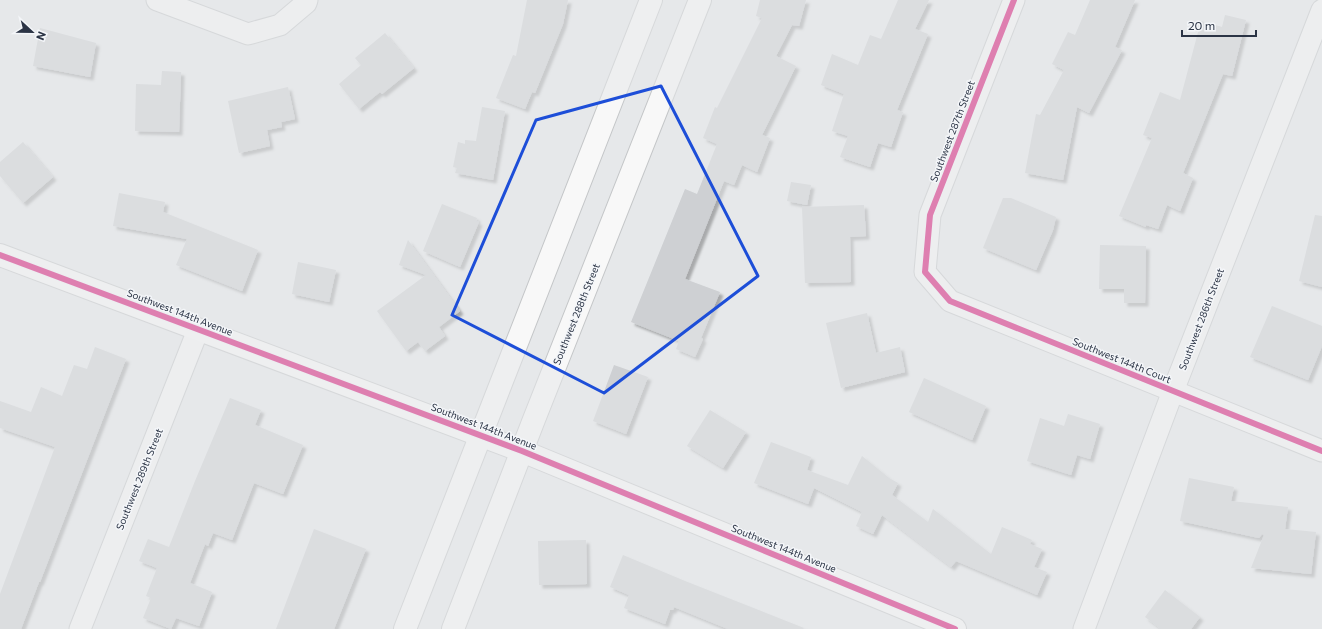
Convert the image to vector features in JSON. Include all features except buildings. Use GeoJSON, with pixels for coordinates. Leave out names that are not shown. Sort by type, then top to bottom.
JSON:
{"type":"FeatureCollection","features":[{"type":"Feature","properties":{"kind":"main road"},"geometry":{"type":"LineString","coordinates":[[405,629],[651,0]]}},
{"type":"Feature","properties":{"kind":"main road","name":"Southwest 288th Street"},"geometry":{"type":"LineString","coordinates":[[453,629],[700,0]]}},
{"type":"Feature","properties":{"kind":"main road","name":"Southwest 144th Avenue"},"geometry":{"type":"LineString","coordinates":[[0,255],[522,451],[955,629]]}},
{"type":"Feature","properties":{"kind":"street"},"geometry":{"type":"LineString","coordinates":[[157,0],[248,34],[280,25],[306,3],[307,0]]}},
{"type":"Feature","properties":{"kind":"street","name":"Southwest 287th Street"},"geometry":{"type":"LineString","coordinates":[[925,272],[930,215],[1014,0]]}},
{"type":"Feature","properties":{"kind":"street","name":"Southwest 286th Street"},"geometry":{"type":"LineString","coordinates":[[1084,629],[1173,391],[1322,10]]}},
{"type":"Feature","properties":{"kind":"street","name":"Southwest 144th Court"},"geometry":{"type":"LineString","coordinates":[[925,272],[950,301],[1322,451]]}},
{"type":"Feature","properties":{"kind":"street","name":"Southwest 289th Street"},"geometry":{"type":"LineString","coordinates":[[80,629],[198,330]]}},
{"type":"Feature","properties":{"kind":"highlighted area"},"geometry":{"type":"Polygon","coordinates":[[[661,86],[758,276],[604,393],[452,315],[536,120],[661,86]]]}},
{"type":"Feature","properties":{"kind":"cycle path"},"geometry":{"type":"LineString","coordinates":[[1014,0],[930,215],[925,272],[950,301],[1322,451]]}},
{"type":"Feature","properties":{"kind":"cycle path"},"geometry":{"type":"LineString","coordinates":[[0,255],[522,451],[955,629]]}}]}
